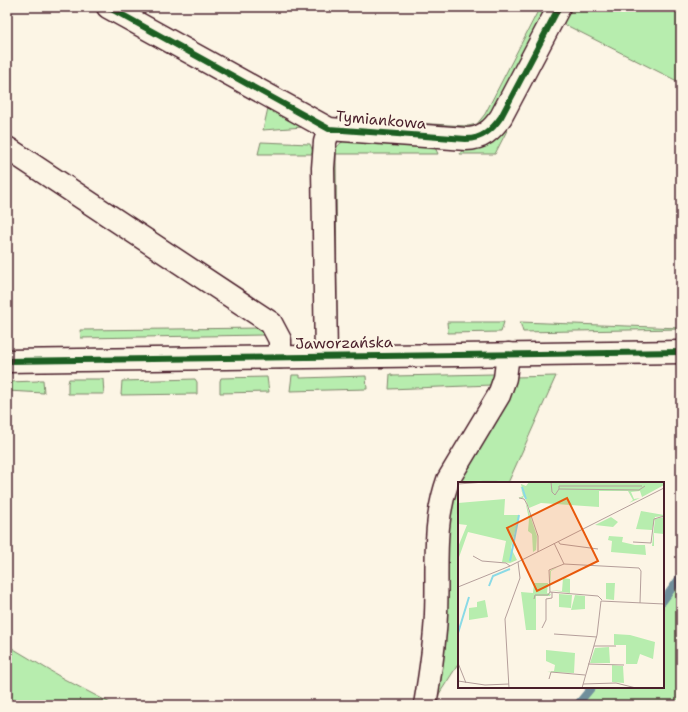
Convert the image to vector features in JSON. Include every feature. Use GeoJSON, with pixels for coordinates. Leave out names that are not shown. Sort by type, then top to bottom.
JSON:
{"type":"FeatureCollection","features":[{"type":"Feature","properties":{"kind":"street","name":"Tymiankowa"},"geometry":{"type":"LineString","coordinates":[[108,7],[329,129],[466,139],[474,139],[488,132],[501,117],[559,7]]}},
{"type":"Feature","properties":{"kind":"street","name":"Tymiankowa"},"geometry":{"type":"LineString","coordinates":[[326,356],[322,168],[325,142],[329,129]]}},
{"type":"Feature","properties":{"kind":"street"},"geometry":{"type":"LineString","coordinates":[[7,148],[271,323],[280,340],[280,357]]}},
{"type":"Feature","properties":{"kind":"street","name":"Jaworzańska"},"geometry":{"type":"LineString","coordinates":[[7,361],[681,352]]}},
{"type":"Feature","properties":{"kind":"street"},"geometry":{"type":"LineString","coordinates":[[425,705],[432,664],[436,614],[437,526],[442,496],[448,480],[499,395],[505,378],[508,354]]}},
{"type":"Feature","properties":{"kind":"green space"},"geometry":{"type":"Polygon","coordinates":[[[540,7],[548,7],[486,122],[473,129],[394,127],[394,122],[468,126],[477,124],[485,114],[540,7]]]}},
{"type":"Feature","properties":{"kind":"green space"},"geometry":{"type":"Polygon","coordinates":[[[566,7],[681,7],[681,83],[562,23],[566,7]]]}},
{"type":"Feature","properties":{"kind":"green space"},"geometry":{"type":"Polygon","coordinates":[[[119,26],[303,127],[263,130],[268,108],[119,26]]]}},
{"type":"Feature","properties":{"kind":"green space"},"geometry":{"type":"Polygon","coordinates":[[[515,106],[519,107],[495,154],[460,154],[464,146],[515,106]]]}},
{"type":"Feature","properties":{"kind":"green space"},"geometry":{"type":"Polygon","coordinates":[[[344,141],[434,145],[438,154],[336,154],[337,317],[333,315],[331,162],[337,147],[344,141]]]}},
{"type":"Feature","properties":{"kind":"green space"},"geometry":{"type":"Polygon","coordinates":[[[261,142],[310,144],[314,154],[258,154],[261,142]]]}},
{"type":"Feature","properties":{"kind":"green space"},"geometry":{"type":"Polygon","coordinates":[[[447,322],[504,322],[501,332],[448,333],[447,322]]]}},
{"type":"Feature","properties":{"kind":"green space"},"geometry":{"type":"Polygon","coordinates":[[[520,322],[681,328],[681,329],[523,332],[520,322]]]}},
{"type":"Feature","properties":{"kind":"green space"},"geometry":{"type":"Polygon","coordinates":[[[264,329],[265,335],[81,338],[80,330],[264,329]]]}},
{"type":"Feature","properties":{"kind":"green space"},"geometry":{"type":"Polygon","coordinates":[[[390,374],[393,376],[494,374],[496,378],[492,385],[389,389],[390,374]]]}},
{"type":"Feature","properties":{"kind":"green space"},"geometry":{"type":"Polygon","coordinates":[[[292,375],[300,375],[300,378],[366,376],[367,389],[290,391],[292,375]]]}},
{"type":"Feature","properties":{"kind":"green space"},"geometry":{"type":"Polygon","coordinates":[[[556,376],[508,482],[458,482],[515,377],[556,376]]]}},
{"type":"Feature","properties":{"kind":"green space"},"geometry":{"type":"Polygon","coordinates":[[[267,377],[269,392],[220,393],[221,378],[267,377]]]}},
{"type":"Feature","properties":{"kind":"green space"},"geometry":{"type":"Polygon","coordinates":[[[69,379],[103,379],[104,394],[68,394],[69,379]]]}},
{"type":"Feature","properties":{"kind":"green space"},"geometry":{"type":"Polygon","coordinates":[[[195,379],[197,382],[197,394],[121,395],[122,381],[195,379]]]}},
{"type":"Feature","properties":{"kind":"green space"},"geometry":{"type":"Polygon","coordinates":[[[43,380],[44,393],[7,391],[7,382],[43,380]]]}},
{"type":"Feature","properties":{"kind":"green space"},"geometry":{"type":"Polygon","coordinates":[[[458,483],[458,665],[439,694],[437,705],[432,705],[446,505],[458,483]]]}},
{"type":"Feature","properties":{"kind":"green space"},"geometry":{"type":"Polygon","coordinates":[[[681,579],[681,705],[581,705],[594,688],[664,688],[664,602],[681,579]]]}},
{"type":"Feature","properties":{"kind":"green space"},"geometry":{"type":"Polygon","coordinates":[[[7,645],[64,679],[114,705],[7,705],[7,645]]]}},
{"type":"Feature","properties":{"kind":"waterway"},"geometry":{"type":"LineString","coordinates":[[664,600],[681,576]]}},
{"type":"Feature","properties":{"kind":"waterway"},"geometry":{"type":"LineString","coordinates":[[577,705],[591,688]]}},
{"type":"Feature","properties":{"kind":"cycle path"},"geometry":{"type":"LineString","coordinates":[[108,7],[329,129],[466,139],[472,139],[486,133],[501,117],[559,7]]}},
{"type":"Feature","properties":{"kind":"cycle path"},"geometry":{"type":"LineString","coordinates":[[7,361],[681,352]]}}]}
